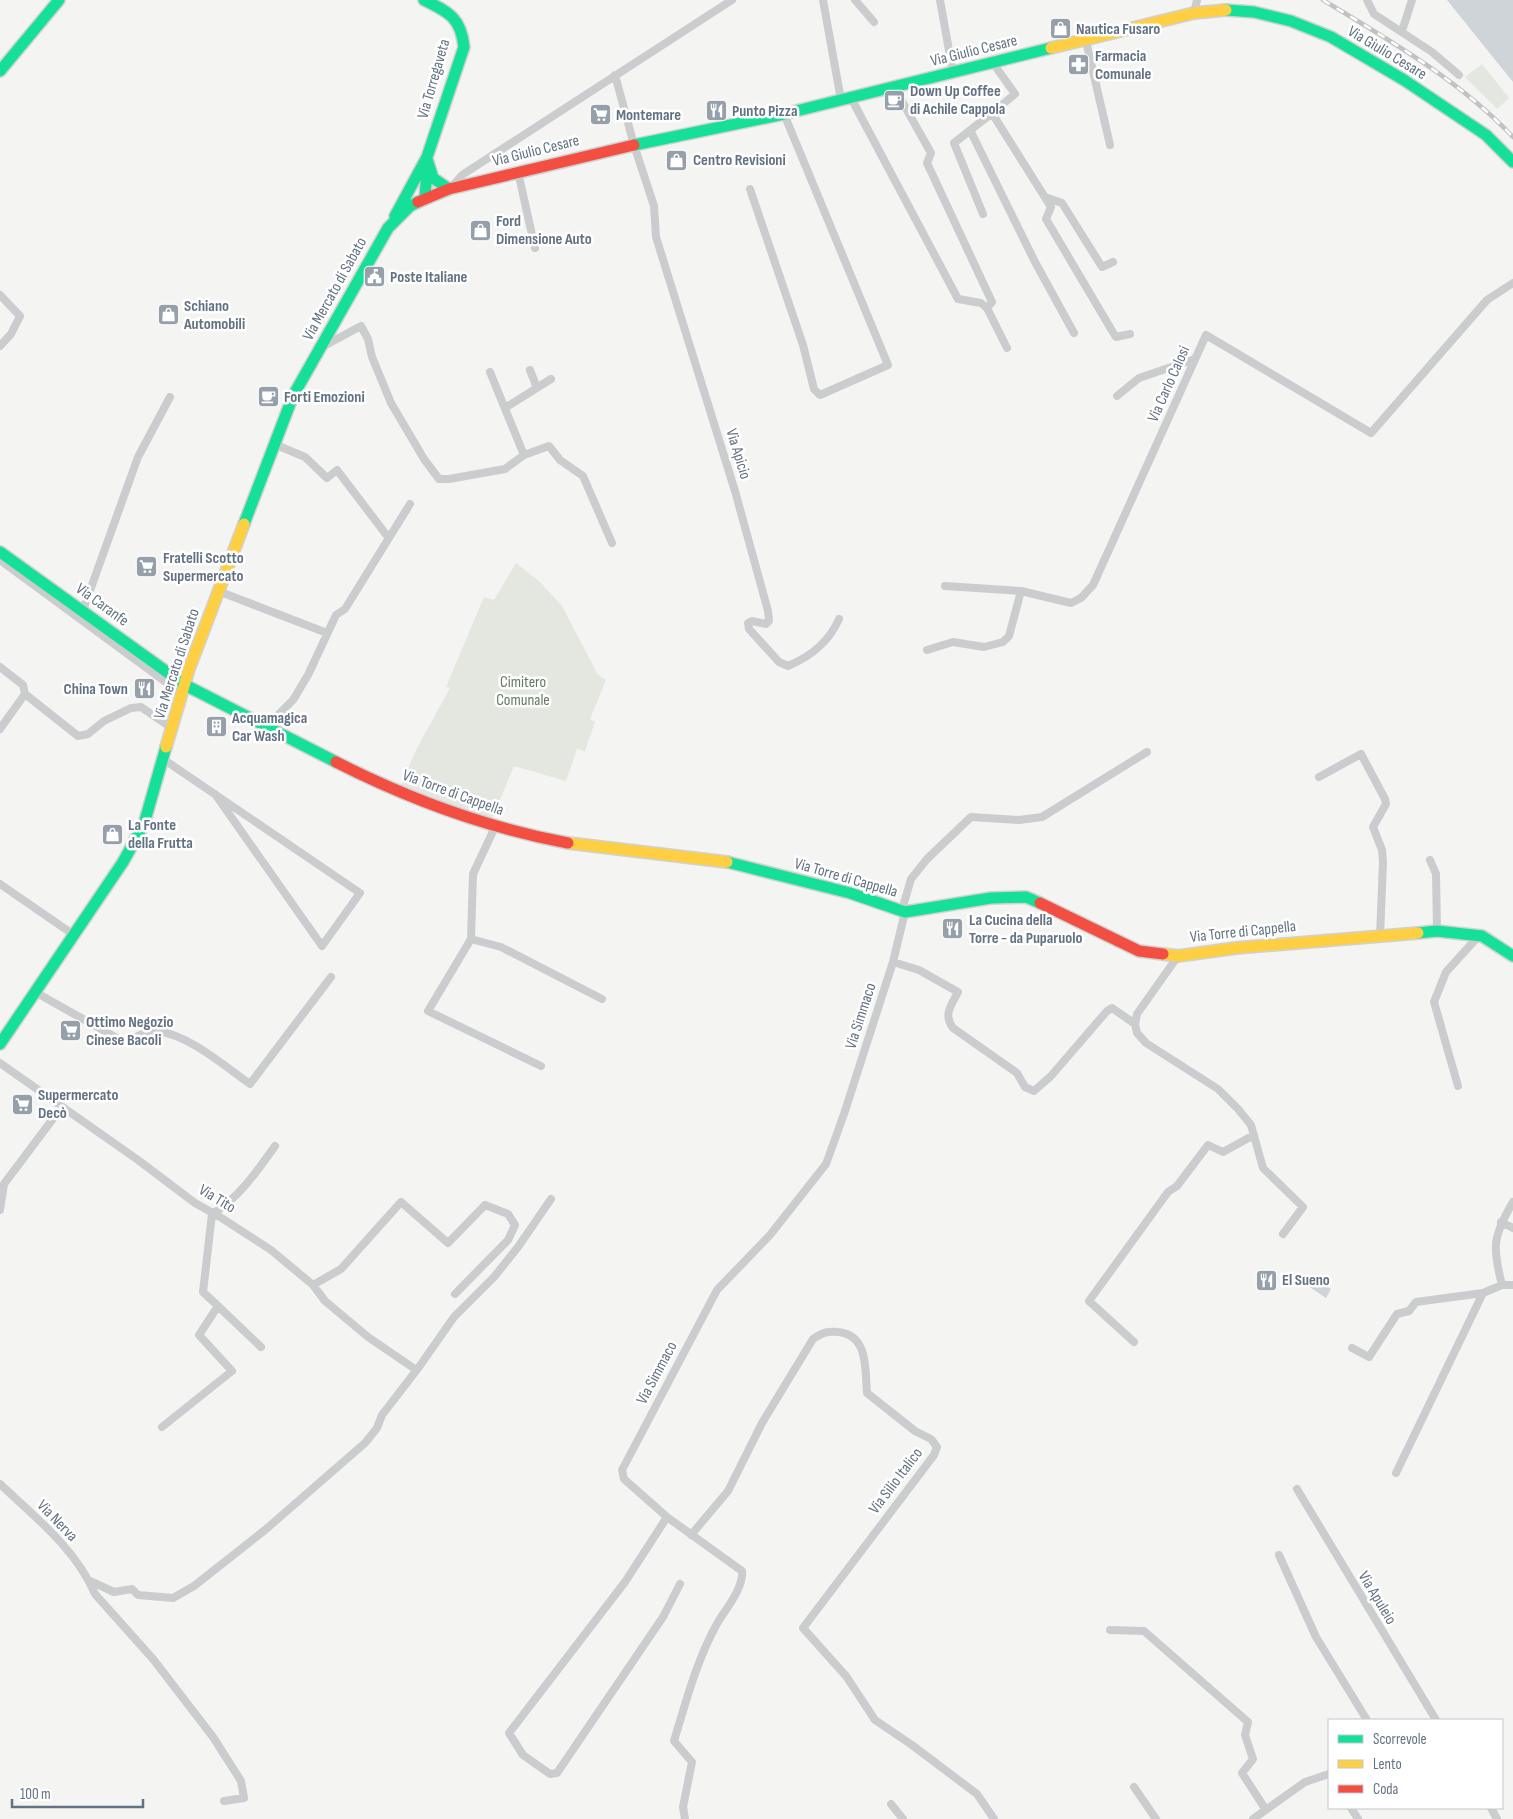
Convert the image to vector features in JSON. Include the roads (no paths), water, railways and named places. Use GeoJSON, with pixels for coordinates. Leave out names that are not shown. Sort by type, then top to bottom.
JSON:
{"type":"FeatureCollection","features":[{"type":"Feature","properties":{"kind":"street"},"geometry":{"type":"LineString","coordinates":[[0,71],[59,0]]}},
{"type":"Feature","properties":{"kind":"street","name":"Via Torregaveta"},"geometry":{"type":"LineString","coordinates":[[388,228],[418,177],[427,156],[464,47],[463,34],[458,20],[447,11],[424,0]]}},
{"type":"Feature","properties":{"kind":"street"},"geometry":{"type":"LineString","coordinates":[[427,156],[428,172],[436,183],[449,190],[462,175],[732,0]]}},
{"type":"Feature","properties":{"kind":"street"},"geometry":{"type":"LineString","coordinates":[[822,0],[846,99],[958,299],[981,303],[987,308],[1007,348]]}},
{"type":"Feature","properties":{"kind":"street"},"geometry":{"type":"LineString","coordinates":[[855,0],[874,22]]}},
{"type":"Feature","properties":{"kind":"street"},"geometry":{"type":"LineString","coordinates":[[940,0],[953,73]]}},
{"type":"Feature","properties":{"kind":"street"},"geometry":{"type":"LineString","coordinates":[[1194,13],[1196,0]]}},
{"type":"Feature","properties":{"kind":"street"},"geometry":{"type":"LineString","coordinates":[[1367,0],[1374,14],[1402,31],[1459,74]]}},
{"type":"Feature","properties":{"kind":"street"},"geometry":{"type":"LineString","coordinates":[[1402,31],[1412,0]]}},
{"type":"Feature","properties":{"kind":"street","name":"Via Giulio Cesare"},"geometry":{"type":"LineString","coordinates":[[410,206],[425,198],[449,190],[518,172],[634,145],[784,114],[1194,13],[1223,10],[1254,12],[1291,21],[1331,37],[1404,80],[1486,135],[1513,162]]}},
{"type":"Feature","properties":{"kind":"street"},"geometry":{"type":"LineString","coordinates":[[1086,41],[1110,145]]}},
{"type":"Feature","properties":{"kind":"street"},"geometry":{"type":"LineString","coordinates":[[983,214],[954,143],[1015,94],[993,63]]}},
{"type":"Feature","properties":{"kind":"street"},"geometry":{"type":"LineString","coordinates":[[615,75],[634,145]]}},
{"type":"Feature","properties":{"kind":"street"},"geometry":{"type":"LineString","coordinates":[[894,87],[931,153],[927,163],[992,302],[987,308]]}},
{"type":"Feature","properties":{"kind":"street"},"geometry":{"type":"LineString","coordinates":[[992,113],[1051,207],[1046,220],[1111,329],[1116,337],[1130,334]]}},
{"type":"Feature","properties":{"kind":"street"},"geometry":{"type":"LineString","coordinates":[[750,189],[803,345],[814,389],[820,395],[888,365],[784,114]]}},
{"type":"Feature","properties":{"kind":"street"},"geometry":{"type":"LineString","coordinates":[[970,130],[1035,262],[1074,333]]}},
{"type":"Feature","properties":{"kind":"street","name":"Via Apicio"},"geometry":{"type":"LineString","coordinates":[[634,145],[654,206],[656,237],[735,491],[768,610],[769,621],[766,624],[752,620],[748,623],[749,629],[779,662],[788,666],[802,660],[817,650],[834,630],[839,619]]}},
{"type":"Feature","properties":{"kind":"street","name":"Via Torregaveta"},"geometry":{"type":"LineString","coordinates":[[425,198],[427,156]]}},
{"type":"Feature","properties":{"kind":"street"},"geometry":{"type":"LineString","coordinates":[[518,172],[535,248]]}},
{"type":"Feature","properties":{"kind":"street"},"geometry":{"type":"LineString","coordinates":[[418,177],[419,194],[425,198]]}},
{"type":"Feature","properties":{"kind":"street"},"geometry":{"type":"LineString","coordinates":[[1045,197],[1062,203],[1102,266],[1113,262]]}},
{"type":"Feature","properties":{"kind":"street","name":"Via Mercato di Sabato"},"geometry":{"type":"LineString","coordinates":[[1,1039],[74,935],[122,862],[144,824],[183,690],[218,591],[293,396],[388,228],[410,206]]}},
{"type":"Feature","properties":{"kind":"street","name":"Via Carlo Calosi"},"geometry":{"type":"LineString","coordinates":[[945,586],[1021,591],[1071,602],[1081,598],[1093,585],[1206,334],[1371,434],[1487,300],[1513,283]]}},
{"type":"Feature","properties":{"kind":"street"},"geometry":{"type":"LineString","coordinates":[[0,295],[20,316],[11,334],[0,346]]}},
{"type":"Feature","properties":{"kind":"street"},"geometry":{"type":"LineString","coordinates":[[320,348],[361,326],[368,339],[372,357],[391,402],[424,459],[439,479],[449,480],[505,469],[524,455],[549,446],[560,460],[583,476],[612,543]]}},
{"type":"Feature","properties":{"kind":"street"},"geometry":{"type":"LineString","coordinates":[[1117,396],[1139,378],[1195,359]]}},
{"type":"Feature","properties":{"kind":"street"},"geometry":{"type":"LineString","coordinates":[[530,370],[537,388]]}},
{"type":"Feature","properties":{"kind":"street"},"geometry":{"type":"LineString","coordinates":[[490,372],[524,455]]}},
{"type":"Feature","properties":{"kind":"street"},"geometry":{"type":"LineString","coordinates":[[505,408],[551,379]]}},
{"type":"Feature","properties":{"kind":"street"},"geometry":{"type":"LineString","coordinates":[[83,610],[138,457],[170,396]]}},
{"type":"Feature","properties":{"kind":"street"},"geometry":{"type":"LineString","coordinates":[[274,444],[305,457],[327,478],[337,470],[388,537]]}},
{"type":"Feature","properties":{"kind":"street"},"geometry":{"type":"LineString","coordinates":[[266,727],[293,700],[308,675],[336,615],[345,608],[410,504]]}},
{"type":"Feature","properties":{"kind":"street","name":"Via Caranfe"},"geometry":{"type":"LineString","coordinates":[[0,552],[83,610],[183,690]]}},
{"type":"Feature","properties":{"kind":"street"},"geometry":{"type":"LineString","coordinates":[[0,560],[183,690]]}},
{"type":"Feature","properties":{"kind":"street"},"geometry":{"type":"LineString","coordinates":[[218,591],[327,633]]}},
{"type":"Feature","properties":{"kind":"street"},"geometry":{"type":"LineString","coordinates":[[927,650],[953,642],[984,647],[1003,642],[1009,636],[1021,591]]}},
{"type":"Feature","properties":{"kind":"street"},"geometry":{"type":"LineString","coordinates":[[0,668],[23,685],[24,694],[0,729]]}},
{"type":"Feature","properties":{"kind":"street","name":"Via Torre di Cappella"},"geometry":{"type":"LineString","coordinates":[[183,690],[266,727],[391,788],[495,827],[534,837],[588,847],[656,852],[728,862],[850,893],[904,912],[991,898],[1026,897],[1139,951],[1178,956],[1236,948],[1437,931],[1482,936],[1513,956]]}},
{"type":"Feature","properties":{"kind":"street"},"geometry":{"type":"LineString","coordinates":[[24,694],[78,736],[88,734],[104,720],[131,708],[141,707],[173,728]]}},
{"type":"Feature","properties":{"kind":"street","name":"Via Simmaco"},"geometry":{"type":"LineString","coordinates":[[685,1819],[683,1807],[692,1762],[674,1741],[706,1644],[743,1576],[742,1571],[666,1517],[624,1479],[622,1470],[717,1290],[766,1240],[826,1164],[893,962],[904,912],[904,903],[912,879],[927,859],[971,816],[1019,820],[1042,818],[1147,752]]}},
{"type":"Feature","properties":{"kind":"street"},"geometry":{"type":"LineString","coordinates":[[1319,776],[1361,754],[1385,799],[1386,804],[1374,827],[1382,850],[1383,862],[1380,936]]}},
{"type":"Feature","properties":{"kind":"street"},"geometry":{"type":"LineString","coordinates":[[163,758],[360,894],[322,946],[215,794]]}},
{"type":"Feature","properties":{"kind":"street"},"geometry":{"type":"LineString","coordinates":[[495,827],[473,874],[471,939],[428,1011],[541,1066]]}},
{"type":"Feature","properties":{"kind":"street"},"geometry":{"type":"LineString","coordinates":[[1430,860],[1436,874],[1437,931]]}},
{"type":"Feature","properties":{"kind":"street"},"geometry":{"type":"LineString","coordinates":[[0,884],[74,935]]}},
{"type":"Feature","properties":{"kind":"street"},"geometry":{"type":"LineString","coordinates":[[1458,1086],[1434,1002],[1446,972],[1475,940],[1482,936]]}},
{"type":"Feature","properties":{"kind":"street"},"geometry":{"type":"LineString","coordinates":[[471,939],[501,947],[602,999]]}},
{"type":"Feature","properties":{"kind":"street"},"geometry":{"type":"LineString","coordinates":[[1178,956],[1137,1014],[1135,1024],[1137,1034],[1146,1043],[1218,1089],[1251,1126],[1263,1168],[1303,1207],[1282,1234]]}},
{"type":"Feature","properties":{"kind":"street"},"geometry":{"type":"LineString","coordinates":[[893,962],[919,970],[958,992],[947,1013],[947,1020],[953,1028],[1017,1073],[1025,1087],[1034,1091],[1051,1076],[1107,1011],[1112,1008],[1135,1024]]}},
{"type":"Feature","properties":{"kind":"street"},"geometry":{"type":"LineString","coordinates":[[35,992],[124,1042],[148,1032],[157,1031],[193,1044],[250,1084],[331,977]]}},
{"type":"Feature","properties":{"kind":"street","name":"Via Tito"},"geometry":{"type":"LineString","coordinates":[[0,1063],[212,1214],[271,1250],[313,1284],[325,1301],[368,1337],[412,1367]]}},
{"type":"Feature","properties":{"kind":"street"},"geometry":{"type":"LineString","coordinates":[[0,1210],[4,1184],[61,1108]]}},
{"type":"Feature","properties":{"kind":"street"},"geometry":{"type":"LineString","coordinates":[[1134,1342],[1089,1301],[1168,1192],[1177,1186],[1208,1145],[1223,1152],[1254,1135]]}},
{"type":"Feature","properties":{"kind":"street"},"geometry":{"type":"LineString","coordinates":[[261,1347],[203,1292],[212,1214],[224,1207],[260,1167],[275,1146]]}},
{"type":"Feature","properties":{"kind":"street"},"geometry":{"type":"LineString","coordinates":[[90,1581],[114,1592],[132,1589],[138,1595],[173,1598],[194,1586],[265,1530],[365,1443],[377,1428],[382,1415],[454,1317],[494,1277],[552,1199]]}},
{"type":"Feature","properties":{"kind":"street"},"geometry":{"type":"LineString","coordinates":[[313,1284],[341,1269],[401,1202],[448,1243],[485,1205],[508,1214],[515,1225],[508,1240],[455,1294]]}},
{"type":"Feature","properties":{"kind":"street"},"geometry":{"type":"LineString","coordinates":[[1502,1285],[1496,1259],[1496,1236],[1501,1222],[1513,1202]]}},
{"type":"Feature","properties":{"kind":"street"},"geometry":{"type":"LineString","coordinates":[[1501,1222],[1513,1228]]}},
{"type":"Feature","properties":{"kind":"street"},"geometry":{"type":"LineString","coordinates":[[1352,1348],[1369,1357],[1397,1314],[1409,1311],[1416,1302],[1483,1293],[1502,1285],[1513,1285]]}},
{"type":"Feature","properties":{"kind":"street"},"geometry":{"type":"LineString","coordinates":[[1396,1473],[1483,1293]]}},
{"type":"Feature","properties":{"kind":"street"},"geometry":{"type":"LineString","coordinates":[[162,1427],[232,1371],[199,1335],[218,1306]]}},
{"type":"Feature","properties":{"kind":"street","name":"Via Silio Italico"},"geometry":{"type":"LineString","coordinates":[[690,1535],[728,1491],[762,1423],[813,1339],[825,1331],[844,1333],[855,1337],[865,1354],[867,1393],[915,1431],[931,1438],[937,1446],[934,1455],[803,1628],[846,1676],[875,1720],[912,1745],[975,1793],[994,1819]]}},
{"type":"Feature","properties":{"kind":"street","name":"Via Nerva"},"geometry":{"type":"LineString","coordinates":[[0,1484],[61,1541],[90,1581],[95,1594],[153,1659],[193,1710],[241,1781],[244,1798],[224,1801]]}},
{"type":"Feature","properties":{"kind":"street","name":"Via Apuleio"},"geometry":{"type":"LineString","coordinates":[[1297,1489],[1435,1719]]}},
{"type":"Feature","properties":{"kind":"street"},"geometry":{"type":"LineString","coordinates":[[666,1517],[625,1582],[509,1733],[523,1755],[550,1774],[557,1773],[663,1617],[680,1584]]}},
{"type":"Feature","properties":{"kind":"street"},"geometry":{"type":"LineString","coordinates":[[1279,1555],[1316,1637],[1366,1719]]}},
{"type":"Feature","properties":{"kind":"street"},"geometry":{"type":"LineString","coordinates":[[1110,1630],[1144,1631],[1248,1722],[1245,1735],[1252,1759],[1242,1773],[1266,1810]]}},
{"type":"Feature","properties":{"kind":"street"},"geometry":{"type":"LineString","coordinates":[[1253,1819],[1305,1782],[1328,1773]]}},
{"type":"Feature","properties":{"kind":"street"},"geometry":{"type":"LineString","coordinates":[[1134,1787],[1156,1819]]}},
{"type":"Feature","properties":{"kind":"street"},"geometry":{"type":"LineString","coordinates":[[891,1804],[903,1819]]}},
{"type":"Feature","properties":{"kind":"railway"},"geometry":{"type":"LineString","coordinates":[[1323,0],[1398,46],[1447,79],[1492,116],[1513,137]]}},
{"type":"Feature","properties":{"kind":"place","name":"Nautica Fusaro"},"geometry":{"type":"Point","coordinates":[1060,29]}},
{"type":"Feature","properties":{"kind":"place","name":"Farmacia Comunale"},"geometry":{"type":"Point","coordinates":[1079,65]}},
{"type":"Feature","properties":{"kind":"place","name":"Down Up Coffee di Achile Cappola"},"geometry":{"type":"Point","coordinates":[894,100]}},
{"type":"Feature","properties":{"kind":"place","name":"Punto Pizza"},"geometry":{"type":"Point","coordinates":[716,111]}},
{"type":"Feature","properties":{"kind":"place","name":"Montemare"},"geometry":{"type":"Point","coordinates":[600,115]}},
{"type":"Feature","properties":{"kind":"place","name":"Centro Revisioni"},"geometry":{"type":"Point","coordinates":[677,160]}},
{"type":"Feature","properties":{"kind":"place","name":"Ford Dimensione Auto"},"geometry":{"type":"Point","coordinates":[480,230]}},
{"type":"Feature","properties":{"kind":"place","name":"Poste Italiane"},"geometry":{"type":"Point","coordinates":[374,277]}},
{"type":"Feature","properties":{"kind":"place","name":"Schiano Automobili"},"geometry":{"type":"Point","coordinates":[168,315]}},
{"type":"Feature","properties":{"kind":"place","name":"Forti Emozioni"},"geometry":{"type":"Point","coordinates":[268,397]}},
{"type":"Feature","properties":{"kind":"place","name":"Fratelli Scotto Supermercato"},"geometry":{"type":"Point","coordinates":[147,567]}},
{"type":"Feature","properties":{"kind":"place","name":"China Town"},"geometry":{"type":"Point","coordinates":[144,689]}},
{"type":"Feature","properties":{"kind":"place","name":"Acquamagica Car Wash"},"geometry":{"type":"Point","coordinates":[216,727]}},
{"type":"Feature","properties":{"kind":"place","name":"La Fonte della Frutta"},"geometry":{"type":"Point","coordinates":[112,834]}},
{"type":"Feature","properties":{"kind":"place","name":"La Cucina della Torre - da Puparuolo"},"geometry":{"type":"Point","coordinates":[953,929]}},
{"type":"Feature","properties":{"kind":"place","name":"Ottimo Negozio Cinese Bacoli"},"geometry":{"type":"Point","coordinates":[70,1031]}},
{"type":"Feature","properties":{"kind":"place","name":"Supermercato Decò"},"geometry":{"type":"Point","coordinates":[22,1104]}},
{"type":"Feature","properties":{"kind":"place","name":"El Sueno"},"geometry":{"type":"Point","coordinates":[1266,1280]}},
{"type":"Feature","properties":{"kind":"park label","name":"Cimitero Comunale"},"geometry":{"type":"Point","coordinates":[523,691]}}]}
